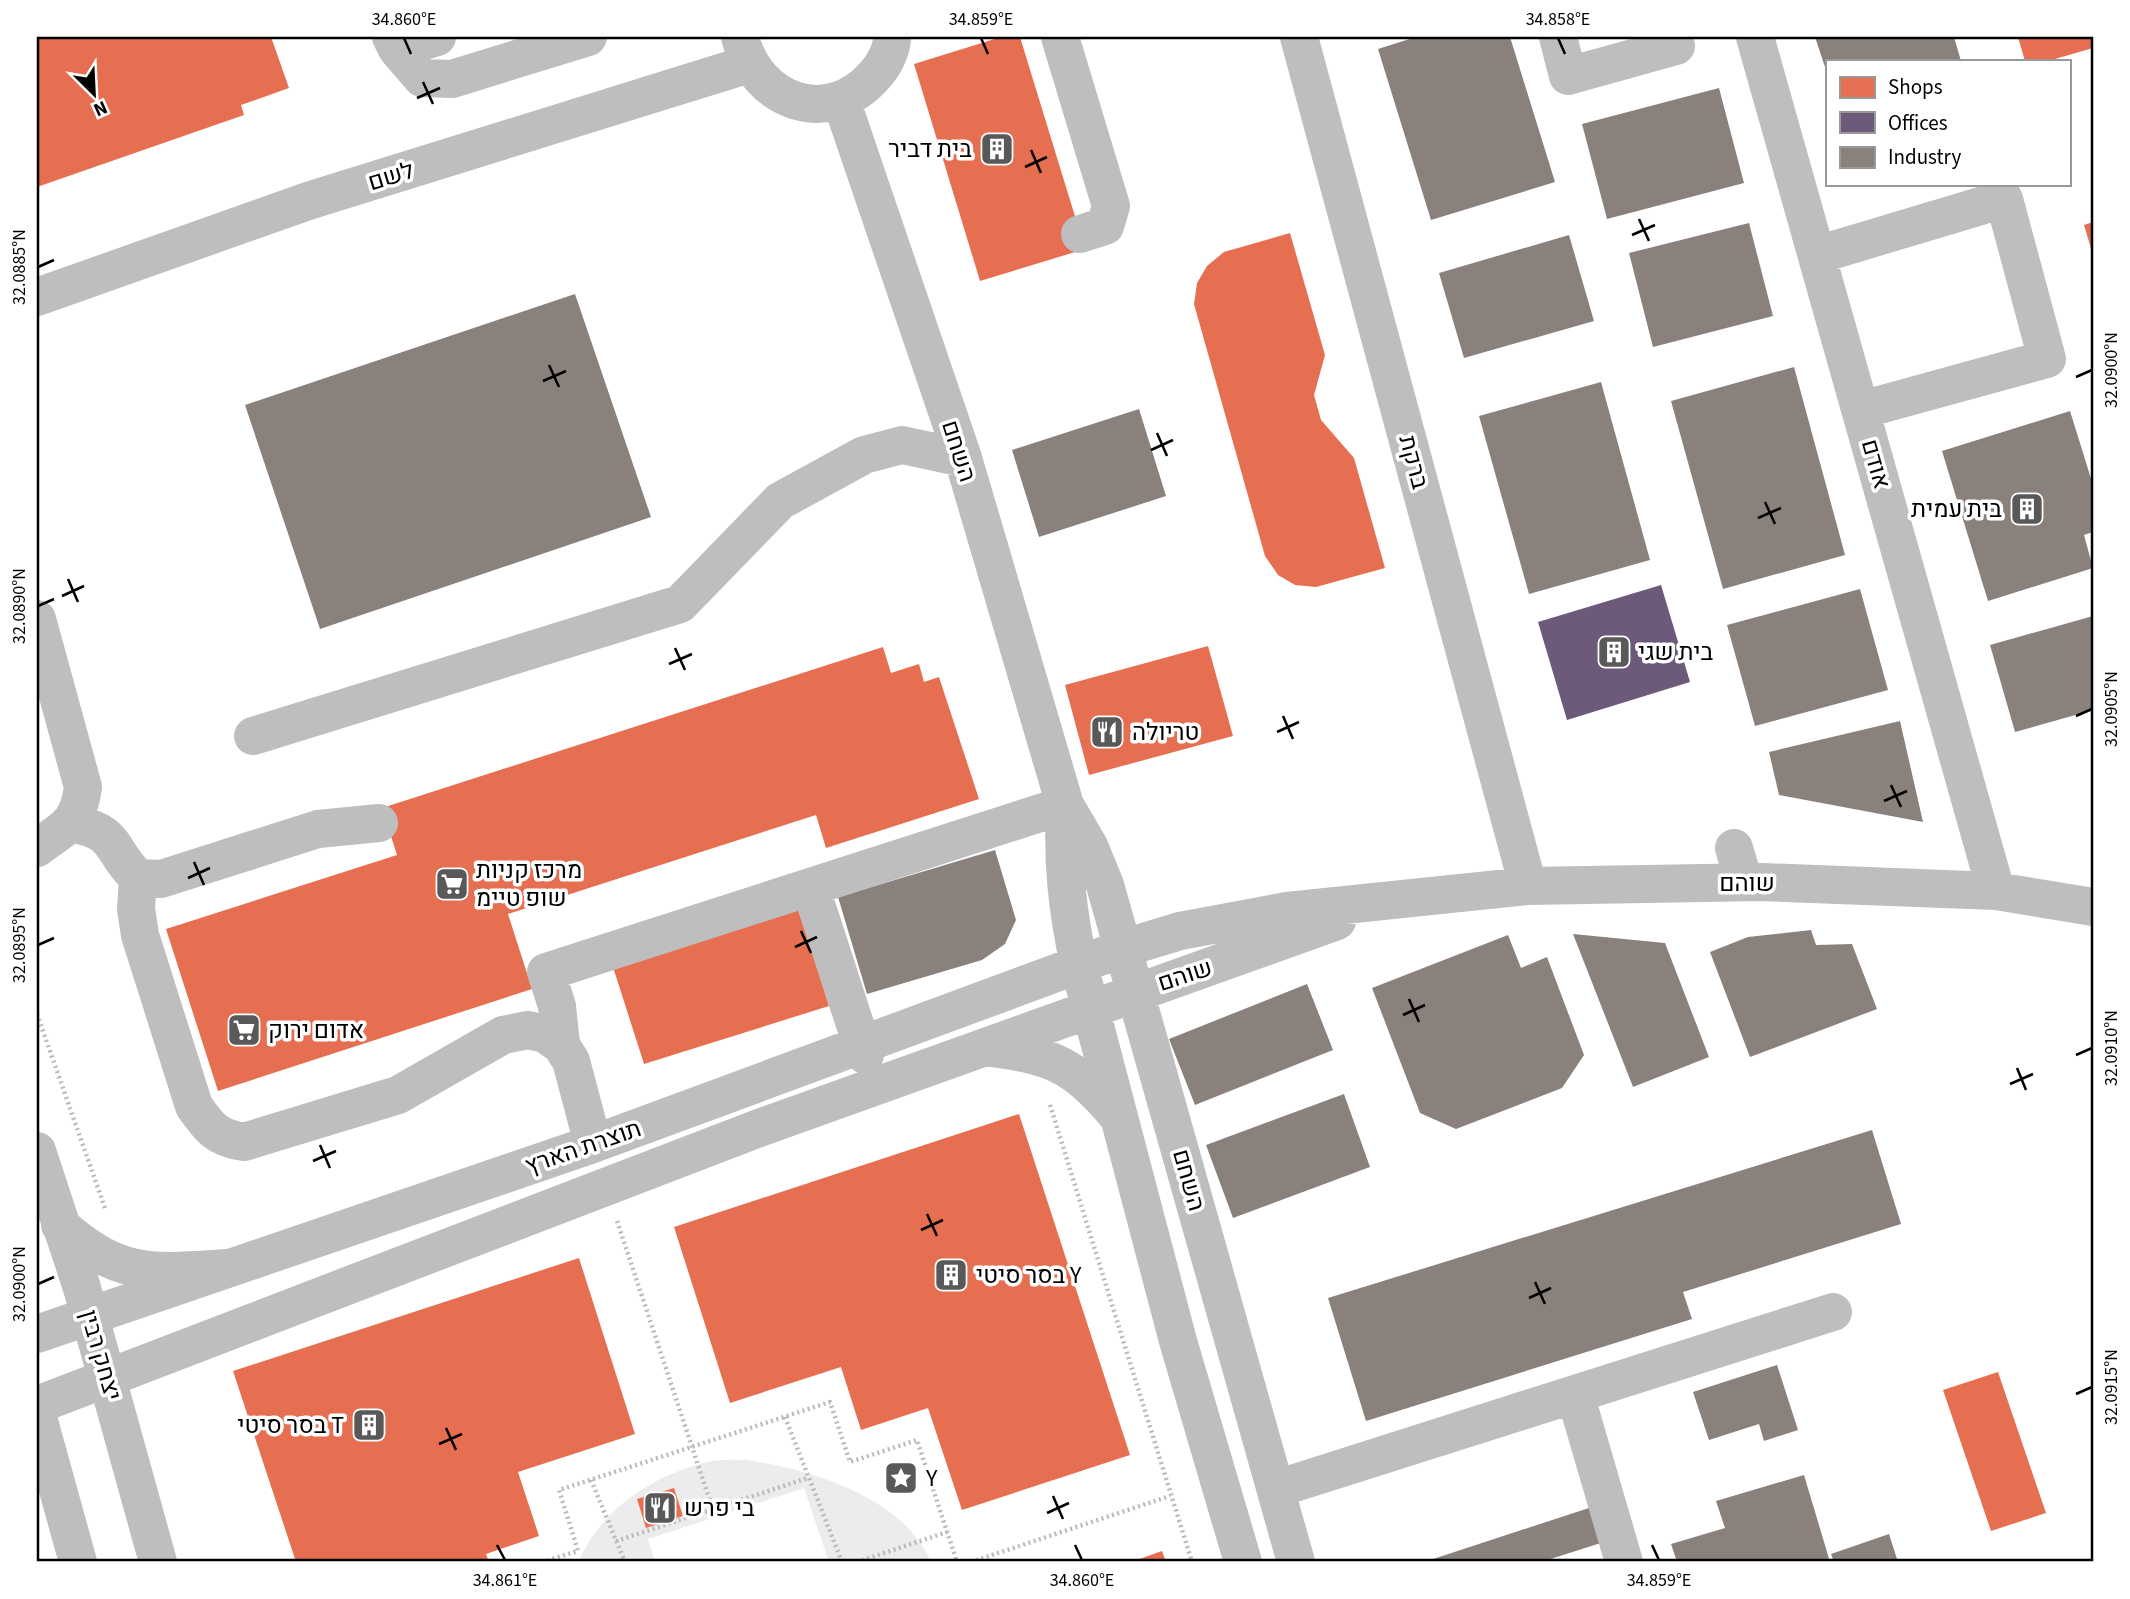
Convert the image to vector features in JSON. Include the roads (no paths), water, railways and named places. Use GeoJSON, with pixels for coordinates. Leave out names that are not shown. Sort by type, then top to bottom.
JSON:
{"type":"FeatureCollection","features":[{"type":"Feature","properties":{"kind":"street"},"geometry":{"type":"LineString","coordinates":[[394,43],[438,37]]}},
{"type":"Feature","properties":{"kind":"street"},"geometry":{"type":"LineString","coordinates":[[394,43],[422,78],[452,79],[588,37]]}},
{"type":"Feature","properties":{"kind":"street"},"geometry":{"type":"LineString","coordinates":[[745,50],[765,84],[788,99],[814,104],[841,100],[864,88],[882,68],[892,37]]}},
{"type":"Feature","properties":{"kind":"street"},"geometry":{"type":"LineString","coordinates":[[1060,37],[1111,206],[1105,226],[1080,234]]}},
{"type":"Feature","properties":{"kind":"street","name":"ברקת"},"geometry":{"type":"LineString","coordinates":[[1300,37],[1528,886]]}},
{"type":"Feature","properties":{"kind":"street"},"geometry":{"type":"LineString","coordinates":[[1558,37],[1568,76],[1676,46],[1673,37]]}},
{"type":"Feature","properties":{"kind":"street","name":"אודם"},"geometry":{"type":"LineString","coordinates":[[1755,37],[1996,891]]}},
{"type":"Feature","properties":{"kind":"street","name":"לשם"},"geometry":{"type":"LineString","coordinates":[[37,297],[745,50]]}},
{"type":"Feature","properties":{"kind":"street","name":"השחם"},"geometry":{"type":"LineString","coordinates":[[841,100],[962,458],[1016,587],[1065,805],[1062,858],[1068,910],[1079,965],[1178,1341],[1243,1562]]}},
{"type":"Feature","properties":{"kind":"street"},"geometry":{"type":"LineString","coordinates":[[1817,255],[2004,199],[2047,359],[1861,410]]}},
{"type":"Feature","properties":{"kind":"street"},"geometry":{"type":"LineString","coordinates":[[253,736],[680,604],[780,502],[864,455],[902,445],[962,458]]}},
{"type":"Feature","properties":{"kind":"street"},"geometry":{"type":"LineString","coordinates":[[37,619],[83,787],[80,810],[71,822],[37,848]]}},
{"type":"Feature","properties":{"kind":"street"},"geometry":{"type":"LineString","coordinates":[[561,1045],[557,1006],[546,972],[811,889],[1065,805]]}},
{"type":"Feature","properties":{"kind":"street","name":"השחם"},"geometry":{"type":"LineString","coordinates":[[1065,805],[1089,846],[1101,875],[1124,948],[1296,1562]]}},
{"type":"Feature","properties":{"kind":"street"},"geometry":{"type":"LineString","coordinates":[[71,822],[97,828],[111,838],[127,867],[138,878],[161,879],[318,829],[379,823]]}},
{"type":"Feature","properties":{"kind":"street","name":"שוהם"},"geometry":{"type":"LineString","coordinates":[[1124,948],[1180,931],[1287,911],[1739,865],[1996,891],[2093,906]]}},
{"type":"Feature","properties":{"kind":"street"},"geometry":{"type":"LineString","coordinates":[[138,878],[136,909],[140,935],[194,1106],[210,1129],[223,1139],[244,1142],[398,1095],[503,1035],[528,1030],[545,1034],[561,1045],[571,1061],[593,1144]]}},
{"type":"Feature","properties":{"kind":"street"},"geometry":{"type":"LineString","coordinates":[[811,889],[864,1050]]}},
{"type":"Feature","properties":{"kind":"street","name":"שוהם"},"geometry":{"type":"LineString","coordinates":[[1090,1008],[1399,901]]}},
{"type":"Feature","properties":{"kind":"street","name":"תוצרת הארץ"},"geometry":{"type":"LineString","coordinates":[[37,1334],[593,1144],[746,1087],[864,1050],[1124,948]]}},
{"type":"Feature","properties":{"kind":"street","name":"תוצרת הארץ"},"geometry":{"type":"LineString","coordinates":[[37,1405],[759,1128],[1090,1008]]}},
{"type":"Feature","properties":{"kind":"street"},"geometry":{"type":"LineString","coordinates":[[983,1047],[1031,1054],[1064,1064],[1092,1086],[1118,1116]]}},
{"type":"Feature","properties":{"kind":"street"},"geometry":{"type":"LineString","coordinates":[[746,1087],[759,1128]]}},
{"type":"Feature","properties":{"kind":"street","name":"יצחק רבין"},"geometry":{"type":"LineString","coordinates":[[37,1150],[89,1315],[158,1562]]}},
{"type":"Feature","properties":{"kind":"street"},"geometry":{"type":"LineString","coordinates":[[60,1225],[86,1248],[130,1269],[169,1272],[226,1268]]}},
{"type":"Feature","properties":{"kind":"street"},"geometry":{"type":"LineString","coordinates":[[1276,1489],[1833,1312]]}},
{"type":"Feature","properties":{"kind":"street"},"geometry":{"type":"LineString","coordinates":[[1178,1341],[1230,1325]]}},
{"type":"Feature","properties":{"kind":"street"},"geometry":{"type":"LineString","coordinates":[[1575,1394],[1624,1562]]}},
{"type":"Feature","properties":{"kind":"street"},"geometry":{"type":"LineString","coordinates":[[37,1414],[78,1562]]}},
{"type":"Feature","properties":{"kind":"place","name":"בית דביר"},"geometry":{"type":"Point","coordinates":[997,149]}},
{"type":"Feature","properties":{"kind":"place","name":"בית עמית"},"geometry":{"type":"Point","coordinates":[2027,509]}},
{"type":"Feature","properties":{"kind":"place","name":"בית שגי"},"geometry":{"type":"Point","coordinates":[1614,652]}},
{"type":"Feature","properties":{"kind":"place","name":"טריולה"},"geometry":{"type":"Point","coordinates":[1107,732]}},
{"type":"Feature","properties":{"kind":"place","name":"מרכז קניות שופ טיימ"},"geometry":{"type":"Point","coordinates":[452,884]}},
{"type":"Feature","properties":{"kind":"place","name":"אדום ירוק"},"geometry":{"type":"Point","coordinates":[244,1030]}},
{"type":"Feature","properties":{"kind":"place","name":"בסר סיטי Y"},"geometry":{"type":"Point","coordinates":[951,1275]}},
{"type":"Feature","properties":{"kind":"place","name":"בסר סיטי T"},"geometry":{"type":"Point","coordinates":[369,1425]}},
{"type":"Feature","properties":{"kind":"place","name":"Y"},"geometry":{"type":"Point","coordinates":[901,1478]}},
{"type":"Feature","properties":{"kind":"place","name":"בי פרש"},"geometry":{"type":"Point","coordinates":[660,1508]}}]}
